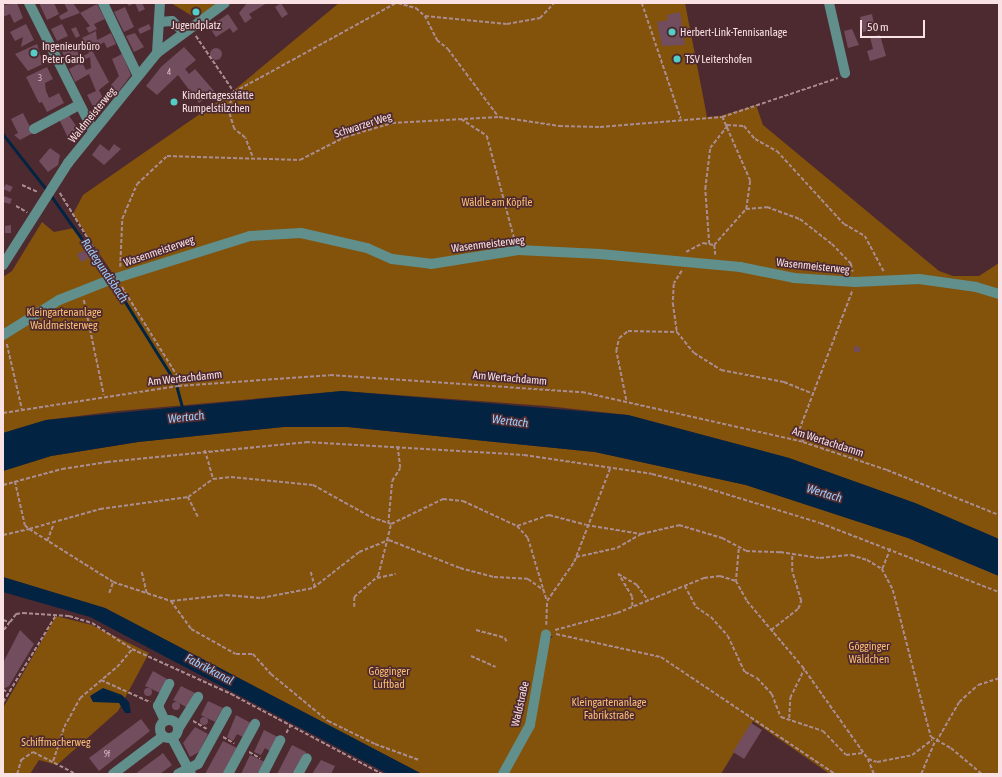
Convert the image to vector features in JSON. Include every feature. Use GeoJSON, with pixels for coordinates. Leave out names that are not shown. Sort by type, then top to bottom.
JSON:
{"type":"FeatureCollection","features":[{"type":"Feature","properties":{"kind":"street"},"geometry":{"type":"LineString","coordinates":[[29,3],[93,131]]}},
{"type":"Feature","properties":{"kind":"street"},"geometry":{"type":"LineString","coordinates":[[103,3],[138,76]]}},
{"type":"Feature","properties":{"kind":"street"},"geometry":{"type":"LineString","coordinates":[[157,53],[160,3]]}},
{"type":"Feature","properties":{"kind":"street","name":"Waldmeisterweg"},"geometry":{"type":"LineString","coordinates":[[3,265],[53,187],[93,131],[157,53],[225,3]]}},
{"type":"Feature","properties":{"kind":"street"},"geometry":{"type":"LineString","coordinates":[[829,3],[845,73]]}},
{"type":"Feature","properties":{"kind":"street"},"geometry":{"type":"LineString","coordinates":[[159,22],[172,21],[187,30]]}},
{"type":"Feature","properties":{"kind":"street"},"geometry":{"type":"LineString","coordinates":[[34,129],[79,105]]}},
{"type":"Feature","properties":{"kind":"street","name":"Wasenmeisterweg"},"geometry":{"type":"LineString","coordinates":[[4,335],[59,300],[115,278],[250,236],[301,232],[367,248],[392,259],[431,264],[518,250],[715,264],[794,278],[855,282],[920,279],[976,287],[999,294]]}},
{"type":"Feature","properties":{"kind":"street","name":"Waldstraße"},"geometry":{"type":"LineString","coordinates":[[503,774],[530,725],[546,634]]}},
{"type":"Feature","properties":{"kind":"street"},"geometry":{"type":"LineString","coordinates":[[165,721],[158,706],[169,684]]}},
{"type":"Feature","properties":{"kind":"street"},"geometry":{"type":"LineString","coordinates":[[113,774],[178,729],[187,718],[198,697]]}},
{"type":"Feature","properties":{"kind":"street"},"geometry":{"type":"LineString","coordinates":[[178,774],[190,772],[198,764],[226,711]]}},
{"type":"Feature","properties":{"kind":"street"},"geometry":{"type":"LineString","coordinates":[[178,729],[172,720],[165,721],[160,729],[190,772]]}},
{"type":"Feature","properties":{"kind":"street"},"geometry":{"type":"LineString","coordinates":[[228,774],[255,724]]}},
{"type":"Feature","properties":{"kind":"street"},"geometry":{"type":"LineString","coordinates":[[263,774],[280,740]]}},
{"type":"Feature","properties":{"kind":"street"},"geometry":{"type":"LineString","coordinates":[[298,774],[307,758]]}},
{"type":"Feature","properties":{"kind":"path"},"geometry":{"type":"LineString","coordinates":[[252,156],[245,138],[234,129],[228,109],[234,92],[397,3],[416,8],[425,16],[437,40],[448,49],[499,117]]}},
{"type":"Feature","properties":{"kind":"path"},"geometry":{"type":"LineString","coordinates":[[425,16],[507,24],[540,18],[554,3]]}},
{"type":"Feature","properties":{"kind":"path"},"geometry":{"type":"LineString","coordinates":[[642,3],[681,119]]}},
{"type":"Feature","properties":{"kind":"path"},"geometry":{"type":"LineString","coordinates":[[187,30],[234,92]]}},
{"type":"Feature","properties":{"kind":"path","name":"Schwarzer Weg"},"geometry":{"type":"LineString","coordinates":[[115,278],[122,219],[137,184],[150,169],[167,156],[252,156],[300,160],[345,137],[392,123],[499,117],[559,126],[600,127],[681,119],[722,117],[832,82],[845,73]]}},
{"type":"Feature","properties":{"kind":"path"},"geometry":{"type":"LineString","coordinates":[[715,264],[714,245],[746,209],[750,181],[727,125],[722,117]]}},
{"type":"Feature","properties":{"kind":"path"},"geometry":{"type":"LineString","coordinates":[[461,119],[487,136],[518,250]]}},
{"type":"Feature","properties":{"kind":"path"},"geometry":{"type":"LineString","coordinates":[[709,244],[706,190],[710,148],[727,125]]}},
{"type":"Feature","properties":{"kind":"path"},"geometry":{"type":"LineString","coordinates":[[727,125],[744,126],[755,139],[776,151],[844,224],[865,236],[887,280]]}},
{"type":"Feature","properties":{"kind":"path"},"geometry":{"type":"LineString","coordinates":[[22,185],[47,196]]}},
{"type":"Feature","properties":{"kind":"path"},"geometry":{"type":"LineString","coordinates":[[53,187],[67,200],[74,220],[115,278],[183,385]]}},
{"type":"Feature","properties":{"kind":"path"},"geometry":{"type":"LineString","coordinates":[[746,209],[767,207],[800,219],[851,264],[855,282],[799,430],[803,442]]}},
{"type":"Feature","properties":{"kind":"path"},"geometry":{"type":"LineString","coordinates":[[714,245],[709,244],[686,252],[685,261],[674,284],[677,332],[694,353],[722,370],[784,382],[813,394]]}},
{"type":"Feature","properties":{"kind":"path"},"geometry":{"type":"LineString","coordinates":[[82,290],[104,396]]}},
{"type":"Feature","properties":{"kind":"path"},"geometry":{"type":"LineString","coordinates":[[626,400],[616,351],[619,338],[628,331],[677,332]]}},
{"type":"Feature","properties":{"kind":"path"},"geometry":{"type":"LineString","coordinates":[[4,335],[22,409]]}},
{"type":"Feature","properties":{"kind":"path","name":"Am Wertachdamm"},"geometry":{"type":"LineString","coordinates":[[3,413],[174,386],[338,375],[582,392],[626,400],[803,442],[887,470],[999,515]]}},
{"type":"Feature","properties":{"kind":"path"},"geometry":{"type":"LineString","coordinates":[[3,485],[62,469],[205,450],[306,442],[398,445],[524,455],[610,468],[703,486],[820,523],[999,592]]}},
{"type":"Feature","properties":{"kind":"path"},"geometry":{"type":"LineString","coordinates":[[377,578],[382,550],[389,540],[392,481],[400,468],[398,445]]}},
{"type":"Feature","properties":{"kind":"path"},"geometry":{"type":"LineString","coordinates":[[205,450],[208,472],[213,479]]}},
{"type":"Feature","properties":{"kind":"path"},"geometry":{"type":"LineString","coordinates":[[547,602],[576,557],[586,525],[610,468]]}},
{"type":"Feature","properties":{"kind":"path"},"geometry":{"type":"LineString","coordinates":[[3,535],[53,525],[100,509],[188,498],[213,479],[265,478],[313,485],[390,524]]}},
{"type":"Feature","properties":{"kind":"path"},"geometry":{"type":"LineString","coordinates":[[15,481],[25,524],[29,529],[113,582],[171,601],[226,595],[261,598],[315,587],[359,552],[389,540],[460,568],[494,577],[528,580],[544,590]]}},
{"type":"Feature","properties":{"kind":"path"},"geometry":{"type":"LineString","coordinates":[[188,498],[198,517]]}},
{"type":"Feature","properties":{"kind":"path"},"geometry":{"type":"LineString","coordinates":[[390,524],[443,500],[463,501],[517,526],[528,538],[544,590],[547,602],[546,634]]}},
{"type":"Feature","properties":{"kind":"path"},"geometry":{"type":"LineString","coordinates":[[517,526],[549,515],[586,525],[641,534]]}},
{"type":"Feature","properties":{"kind":"path"},"geometry":{"type":"LineString","coordinates":[[47,541],[53,525]]}},
{"type":"Feature","properties":{"kind":"path"},"geometry":{"type":"LineString","coordinates":[[576,557],[617,548],[641,534],[679,525],[722,538],[738,549],[820,558],[851,555],[882,569]]}},
{"type":"Feature","properties":{"kind":"path"},"geometry":{"type":"LineString","coordinates":[[738,549],[736,581],[747,601],[804,670],[864,753],[874,774]]}},
{"type":"Feature","properties":{"kind":"path"},"geometry":{"type":"LineString","coordinates":[[890,549],[882,569],[902,620],[932,740],[951,748],[982,774]]}},
{"type":"Feature","properties":{"kind":"path"},"geometry":{"type":"LineString","coordinates":[[771,630],[798,609],[801,594],[792,572],[792,554]]}},
{"type":"Feature","properties":{"kind":"path"},"geometry":{"type":"LineString","coordinates":[[142,572],[147,593]]}},
{"type":"Feature","properties":{"kind":"path"},"geometry":{"type":"LineString","coordinates":[[311,572],[315,587]]}},
{"type":"Feature","properties":{"kind":"path"},"geometry":{"type":"LineString","coordinates":[[354,607],[354,597],[377,578],[396,574]]}},
{"type":"Feature","properties":{"kind":"path"},"geometry":{"type":"LineString","coordinates":[[632,606],[632,597],[618,574],[637,585],[648,600]]}},
{"type":"Feature","properties":{"kind":"path"},"geometry":{"type":"LineString","coordinates":[[546,634],[632,606],[685,586],[720,576],[736,581]]}},
{"type":"Feature","properties":{"kind":"path"},"geometry":{"type":"LineString","coordinates":[[109,593],[113,582]]}},
{"type":"Feature","properties":{"kind":"path"},"geometry":{"type":"LineString","coordinates":[[685,586],[696,607],[711,617],[728,636],[745,672],[757,678],[772,694],[781,717],[790,718],[823,731],[846,755],[864,753]]}},
{"type":"Feature","properties":{"kind":"path"},"geometry":{"type":"LineString","coordinates":[[171,601],[191,629],[236,654],[253,654],[271,674],[328,720],[375,744],[419,760]]}},
{"type":"Feature","properties":{"kind":"path"},"geometry":{"type":"LineString","coordinates":[[3,632],[16,614],[56,615],[92,622],[132,648],[232,694],[382,774]]}},
{"type":"Feature","properties":{"kind":"path"},"geometry":{"type":"LineString","coordinates":[[3,702],[56,615]]}},
{"type":"Feature","properties":{"kind":"path"},"geometry":{"type":"LineString","coordinates":[[3,620],[10,622]]}},
{"type":"Feature","properties":{"kind":"path"},"geometry":{"type":"LineString","coordinates":[[476,630],[505,638],[508,642]]}},
{"type":"Feature","properties":{"kind":"path"},"geometry":{"type":"LineString","coordinates":[[546,634],[661,657],[835,774]]}},
{"type":"Feature","properties":{"kind":"path"},"geometry":{"type":"LineString","coordinates":[[53,761],[64,727],[80,698],[102,680],[132,648]]}},
{"type":"Feature","properties":{"kind":"path"},"geometry":{"type":"LineString","coordinates":[[471,656],[496,667]]}},
{"type":"Feature","properties":{"kind":"path"},"geometry":{"type":"LineString","coordinates":[[790,718],[790,698],[804,670]]}},
{"type":"Feature","properties":{"kind":"path"},"geometry":{"type":"LineString","coordinates":[[921,774],[935,742],[959,702],[978,685],[999,678]]}},
{"type":"Feature","properties":{"kind":"path"},"geometry":{"type":"LineString","coordinates":[[102,680],[140,699]]}},
{"type":"Feature","properties":{"kind":"path"},"geometry":{"type":"LineString","coordinates":[[3,689],[8,693]]}},
{"type":"Feature","properties":{"kind":"path"},"geometry":{"type":"LineString","coordinates":[[187,718],[269,762]]}},
{"type":"Feature","properties":{"kind":"path"},"geometry":{"type":"LineString","coordinates":[[868,759],[877,762],[912,754],[932,740]]}},
{"type":"Feature","properties":{"kind":"path"},"geometry":{"type":"LineString","coordinates":[[17,774],[18,766],[27,754],[40,753],[76,774]]}},
{"type":"Feature","properties":{"kind":"green space","name":"Jugendplatz"},"geometry":{"type":"Polygon","coordinates":[[[171,3],[219,3],[197,19],[171,3]]]}},
{"type":"Feature","properties":{"kind":"green space","name":"Wäldle am Köpfle"},"geometry":{"type":"Polygon","coordinates":[[[339,3],[685,3],[707,117],[720,116],[756,105],[763,125],[939,271],[953,276],[979,276],[999,263],[999,539],[915,503],[789,458],[628,415],[547,406],[342,391],[118,411],[46,420],[3,433],[3,277],[12,271],[42,222],[54,232],[74,228],[115,286],[115,277],[73,214],[83,195],[233,91],[339,3]]]}},
{"type":"Feature","properties":{"kind":"green space","name":"Gögginger Wäldchen"},"geometry":{"type":"Polygon","coordinates":[[[283,427],[348,427],[595,452],[746,485],[908,538],[999,576],[999,774],[830,774],[753,721],[721,774],[505,774],[526,739],[531,725],[547,642],[553,636],[543,636],[525,737],[501,774],[422,774],[105,608],[3,577],[3,471],[51,456],[138,442],[283,427]]]}},
{"type":"Feature","properties":{"kind":"green space","name":"Schiffmacherweg"},"geometry":{"type":"Polygon","coordinates":[[[56,616],[92,625],[149,653],[118,711],[57,765],[39,760],[30,774],[3,774],[3,708],[56,616]]]}},
{"type":"Feature","properties":{"kind":"water","name":"Wertach"},"geometry":{"type":"Polygon","coordinates":[[[342,391],[628,415],[789,458],[915,503],[999,539],[999,576],[908,538],[746,485],[595,452],[348,427],[283,427],[138,442],[51,456],[3,471],[3,433],[46,420],[342,391]]]}},
{"type":"Feature","properties":{"kind":"water","name":"Fabrikkanal"},"geometry":{"type":"Polygon","coordinates":[[[3,577],[105,608],[422,774],[388,774],[90,617],[3,592],[3,577]]]}},
{"type":"Feature","properties":{"kind":"water"},"geometry":{"type":"Polygon","coordinates":[[[103,688],[122,695],[129,702],[131,713],[125,713],[119,703],[93,702],[90,696],[103,688]]]}},
{"type":"Feature","properties":{"kind":"building"},"geometry":{"type":"Polygon","coordinates":[[[17,3],[23,18],[14,23],[10,14],[3,17],[3,5],[17,3]]]}},
{"type":"Feature","properties":{"kind":"building"},"geometry":{"type":"Polygon","coordinates":[[[39,3],[54,3],[59,14],[47,20],[39,3]]]}},
{"type":"Feature","properties":{"kind":"building"},"geometry":{"type":"Polygon","coordinates":[[[64,3],[73,3],[80,13],[61,20],[59,16],[68,11],[64,3]]]}},
{"type":"Feature","properties":{"kind":"building"},"geometry":{"type":"Polygon","coordinates":[[[127,3],[135,3],[129,6],[127,3]]]}},
{"type":"Feature","properties":{"kind":"building"},"geometry":{"type":"Polygon","coordinates":[[[135,3],[142,3],[145,9],[139,12],[135,3]]]}},
{"type":"Feature","properties":{"kind":"building"},"geometry":{"type":"Polygon","coordinates":[[[247,3],[267,3],[249,14],[252,18],[245,23],[239,13],[247,3]]]}},
{"type":"Feature","properties":{"kind":"building"},"geometry":{"type":"Polygon","coordinates":[[[281,3],[288,14],[282,18],[275,7],[281,3]]]}},
{"type":"Feature","properties":{"kind":"building"},"geometry":{"type":"Polygon","coordinates":[[[97,4],[105,19],[94,24],[97,29],[89,33],[86,28],[90,26],[80,13],[97,4]]]}},
{"type":"Feature","properties":{"kind":"building"},"geometry":{"type":"Polygon","coordinates":[[[125,7],[134,27],[124,32],[114,12],[125,7]]]}},
{"type":"Feature","properties":{"kind":"building","name":"Herbert-Link-Tennisanlage"},"geometry":{"type":"Polygon","coordinates":[[[680,12],[685,45],[662,46],[657,22],[668,20],[667,15],[680,12]]]}},
{"type":"Feature","properties":{"kind":"building"},"geometry":{"type":"Polygon","coordinates":[[[228,14],[238,29],[233,33],[230,28],[216,37],[209,27],[228,14]]]}},
{"type":"Feature","properties":{"kind":"building"},"geometry":{"type":"Polygon","coordinates":[[[872,14],[875,29],[863,32],[860,17],[872,14]]]}},
{"type":"Feature","properties":{"kind":"building"},"geometry":{"type":"Polygon","coordinates":[[[26,24],[34,40],[21,47],[23,37],[15,41],[10,32],[26,24]]]}},
{"type":"Feature","properties":{"kind":"building"},"geometry":{"type":"Polygon","coordinates":[[[62,24],[68,36],[57,41],[51,29],[62,24]]]}},
{"type":"Feature","properties":{"kind":"building"},"geometry":{"type":"Polygon","coordinates":[[[149,24],[151,29],[140,34],[138,29],[149,24]]]}},
{"type":"Feature","properties":{"kind":"building"},"geometry":{"type":"Polygon","coordinates":[[[76,27],[80,36],[76,38],[71,29],[76,27]]]}},
{"type":"Feature","properties":{"kind":"building"},"geometry":{"type":"Polygon","coordinates":[[[852,29],[859,45],[848,48],[844,31],[852,29]]]}},
{"type":"Feature","properties":{"kind":"building"},"geometry":{"type":"Polygon","coordinates":[[[96,31],[97,40],[111,33],[116,44],[107,48],[104,42],[92,50],[109,82],[99,90],[106,104],[95,110],[87,95],[96,91],[89,74],[75,82],[69,69],[82,62],[86,70],[91,68],[90,57],[80,62],[78,59],[89,53],[82,38],[96,31]]]}},
{"type":"Feature","properties":{"kind":"building"},"geometry":{"type":"Polygon","coordinates":[[[135,33],[144,47],[134,52],[126,36],[135,33]]]}},
{"type":"Feature","properties":{"kind":"building"},"geometry":{"type":"Polygon","coordinates":[[[880,35],[886,56],[870,61],[867,51],[873,49],[870,37],[880,35]]]}},
{"type":"Feature","properties":{"kind":"building"},"geometry":{"type":"Polygon","coordinates":[[[37,44],[43,64],[28,71],[15,54],[37,44]]]}},
{"type":"Feature","properties":{"kind":"building"},"geometry":{"type":"Polygon","coordinates":[[[74,44],[80,57],[68,63],[61,50],[74,44]]]}},
{"type":"Feature","properties":{"kind":"building"},"geometry":{"type":"Polygon","coordinates":[[[184,47],[196,60],[185,69],[189,74],[195,69],[214,91],[199,103],[178,75],[157,95],[146,86],[161,67],[184,47]]]}},
{"type":"Feature","properties":{"kind":"building"},"geometry":{"type":"Polygon","coordinates":[[[214,48],[218,48],[222,54],[218,60],[214,60],[210,56],[210,52],[214,48]]]}},
{"type":"Feature","properties":{"kind":"building"},"geometry":{"type":"Polygon","coordinates":[[[122,54],[131,75],[116,95],[111,85],[119,76],[112,59],[122,54]]]}},
{"type":"Feature","properties":{"kind":"building"},"geometry":{"type":"Polygon","coordinates":[[[47,67],[53,79],[45,83],[49,98],[59,93],[64,103],[47,112],[42,102],[39,103],[26,77],[47,67]]]}},
{"type":"Feature","properties":{"kind":"building"},"geometry":{"type":"Polygon","coordinates":[[[23,113],[33,133],[20,140],[14,135],[18,133],[11,119],[23,113]]]}},
{"type":"Feature","properties":{"kind":"building"},"geometry":{"type":"Polygon","coordinates":[[[68,114],[82,135],[70,142],[59,119],[68,114]]]}},
{"type":"Feature","properties":{"kind":"building"},"geometry":{"type":"Polygon","coordinates":[[[100,144],[109,151],[114,144],[121,149],[104,165],[92,155],[100,144]]]}},
{"type":"Feature","properties":{"kind":"building"},"geometry":{"type":"Polygon","coordinates":[[[50,148],[60,155],[58,165],[48,172],[39,161],[50,148]]]}},
{"type":"Feature","properties":{"kind":"building"},"geometry":{"type":"Polygon","coordinates":[[[6,184],[13,187],[10,192],[3,189],[6,184]]]}},
{"type":"Feature","properties":{"kind":"building"},"geometry":{"type":"Polygon","coordinates":[[[4,196],[12,199],[10,204],[3,202],[4,196]]]}},
{"type":"Feature","properties":{"kind":"building"},"geometry":{"type":"Polygon","coordinates":[[[11,225],[11,233],[5,233],[5,226],[11,225]]]}},
{"type":"Feature","properties":{"kind":"building"},"geometry":{"type":"Polygon","coordinates":[[[85,250],[89,258],[81,262],[77,254],[85,250]]]}},
{"type":"Feature","properties":{"kind":"building"},"geometry":{"type":"Polygon","coordinates":[[[854,346],[860,347],[860,352],[854,352],[854,346]]]}},
{"type":"Feature","properties":{"kind":"building"},"geometry":{"type":"Polygon","coordinates":[[[20,630],[34,644],[9,686],[3,689],[3,663],[20,630]]]}},
{"type":"Feature","properties":{"kind":"building"},"geometry":{"type":"Polygon","coordinates":[[[153,671],[167,679],[160,693],[145,686],[153,671]]]}},
{"type":"Feature","properties":{"kind":"building"},"geometry":{"type":"Polygon","coordinates":[[[181,686],[195,693],[188,708],[173,700],[181,686]]]}},
{"type":"Feature","properties":{"kind":"building"},"geometry":{"type":"Polygon","coordinates":[[[146,688],[150,688],[152,692],[150,696],[146,696],[144,694],[144,690],[146,688]]]}},
{"type":"Feature","properties":{"kind":"building"},"geometry":{"type":"Polygon","coordinates":[[[208,701],[223,708],[215,722],[201,715],[208,701]]]}},
{"type":"Feature","properties":{"kind":"building"},"geometry":{"type":"Polygon","coordinates":[[[174,702],[178,702],[180,706],[178,710],[174,710],[172,708],[172,704],[174,702]]]}},
{"type":"Feature","properties":{"kind":"building"},"geometry":{"type":"Polygon","coordinates":[[[236,715],[251,723],[243,737],[237,734],[233,741],[227,737],[236,715]]]}},
{"type":"Feature","properties":{"kind":"building"},"geometry":{"type":"Polygon","coordinates":[[[202,717],[206,717],[208,721],[206,725],[202,725],[200,723],[200,719],[202,717]]]}},
{"type":"Feature","properties":{"kind":"building"},"geometry":{"type":"Polygon","coordinates":[[[141,719],[150,731],[99,771],[89,758],[141,719]]]}},
{"type":"Feature","properties":{"kind":"building"},"geometry":{"type":"Polygon","coordinates":[[[751,723],[762,730],[744,759],[733,752],[751,723]]]}},
{"type":"Feature","properties":{"kind":"building"},"geometry":{"type":"Polygon","coordinates":[[[195,727],[208,734],[199,752],[190,757],[183,743],[195,727]]]}},
{"type":"Feature","properties":{"kind":"building"},"geometry":{"type":"Polygon","coordinates":[[[264,730],[278,737],[271,752],[265,748],[261,755],[254,752],[264,730]]]}},
{"type":"Feature","properties":{"kind":"building"},"geometry":{"type":"Polygon","coordinates":[[[223,741],[237,748],[223,774],[205,774],[223,741]]]}},
{"type":"Feature","properties":{"kind":"building"},"geometry":{"type":"Polygon","coordinates":[[[292,745],[306,752],[295,774],[277,774],[292,745]]]}},
{"type":"Feature","properties":{"kind":"building"},"geometry":{"type":"Polygon","coordinates":[[[163,753],[172,765],[160,774],[135,774],[163,753]]]}},
{"type":"Feature","properties":{"kind":"building"},"geometry":{"type":"Polygon","coordinates":[[[250,755],[265,762],[259,774],[241,774],[250,755]]]}},
{"type":"Feature","properties":{"kind":"building"},"geometry":{"type":"Polygon","coordinates":[[[321,760],[335,766],[331,774],[312,774],[321,760]]]}},
{"type":"Feature","properties":{"kind":"waterway","name":"Radegundisbach"},"geometry":{"type":"LineString","coordinates":[[3,134],[47,190]]}},
{"type":"Feature","properties":{"kind":"waterway","name":"Radegundisbach"},"geometry":{"type":"LineString","coordinates":[[50,194],[110,278]]}},
{"type":"Feature","properties":{"kind":"waterway","name":"Radegundisbach"},"geometry":{"type":"LineString","coordinates":[[113,282],[176,383],[182,406]]}},
{"type":"Feature","properties":{"kind":"place","name":"Jugendplatz"},"geometry":{"type":"Point","coordinates":[196,12]}},
{"type":"Feature","properties":{"kind":"place","name":"Herbert-Link-Tennisanlage"},"geometry":{"type":"Point","coordinates":[672,32]}},
{"type":"Feature","properties":{"kind":"place","name":"Ingenieurbüro Peter Garb"},"geometry":{"type":"Point","coordinates":[34,53]}},
{"type":"Feature","properties":{"kind":"place","name":"TSV Leitershofen"},"geometry":{"type":"Point","coordinates":[677,59]}},
{"type":"Feature","properties":{"kind":"place","name":"Kindertagesstätte Rumpelstilzchen"},"geometry":{"type":"Point","coordinates":[174,102]}},
{"type":"Feature","properties":{"kind":"park label","name":"Kleingartenanlage Waldmeisterweg"},"geometry":{"type":"Point","coordinates":[64,319]}},
{"type":"Feature","properties":{"kind":"park label","name":"Gögginger Luftbad"},"geometry":{"type":"Point","coordinates":[389,678]}},
{"type":"Feature","properties":{"kind":"park label","name":"Kleingartenanlage Fabrikstraße"},"geometry":{"type":"Point","coordinates":[609,709]}}]}
